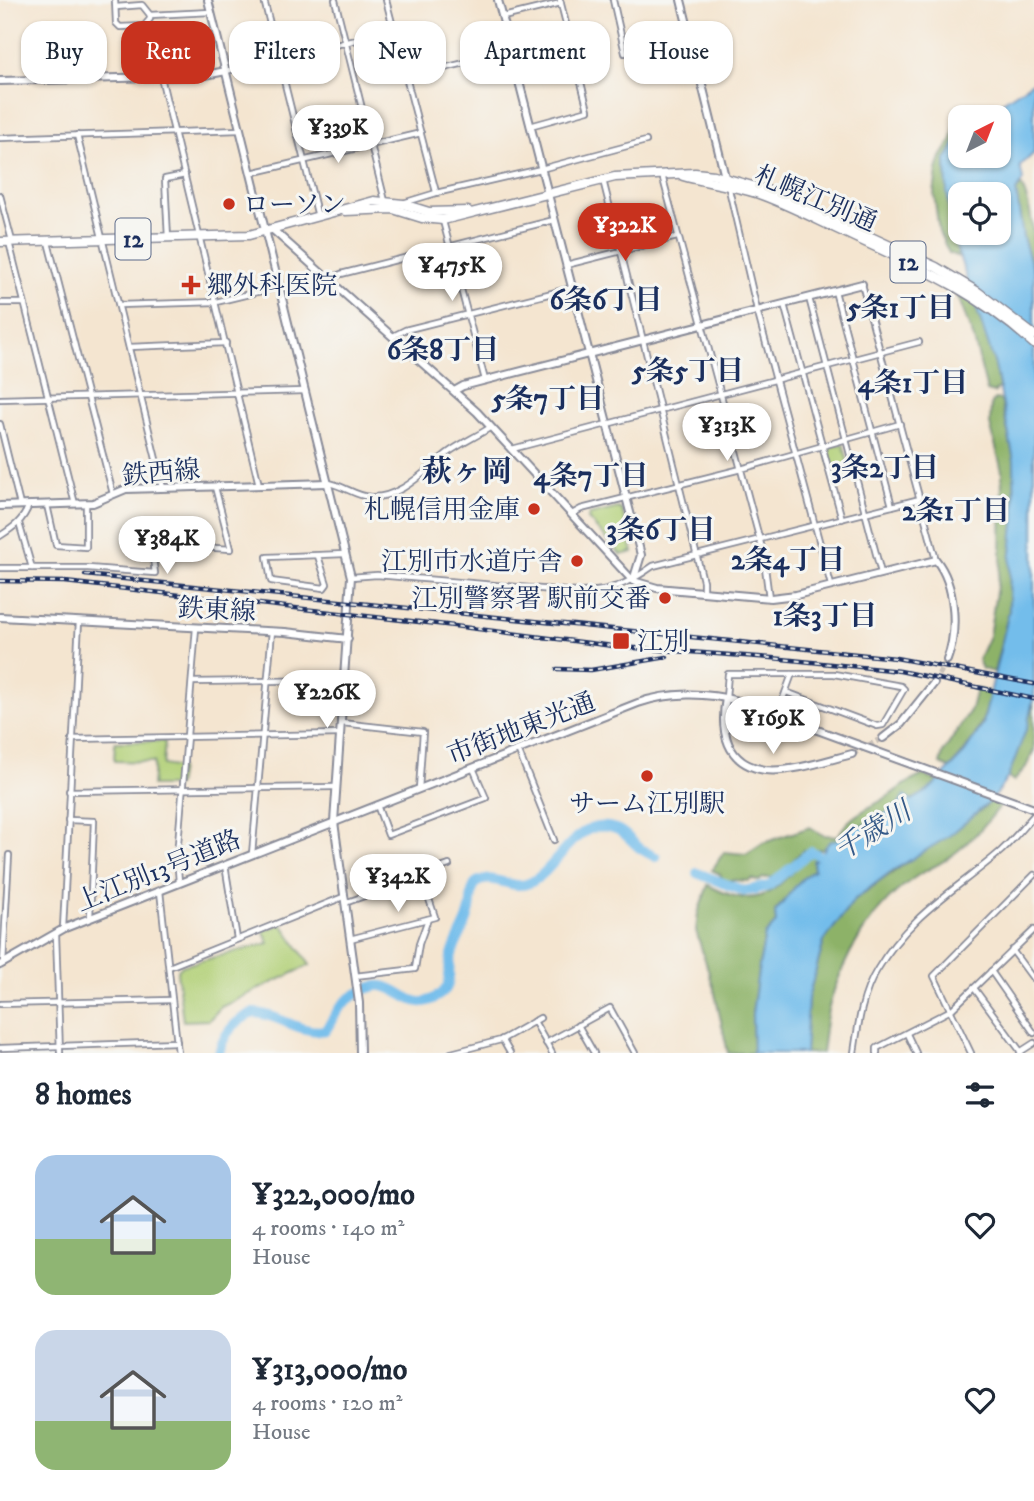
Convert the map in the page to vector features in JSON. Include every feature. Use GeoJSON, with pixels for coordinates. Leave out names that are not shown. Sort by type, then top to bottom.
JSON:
{"type":"FeatureCollection","features":[{"type":"Feature","properties":{"kind":"highway","name":"札幌江別通"},"geometry":{"type":"LineString","coordinates":[[7,242],[249,235],[345,211],[393,209],[422,218],[443,220],[603,180],[695,173],[772,195],[953,276],[1003,309],[1034,335]]}},
{"type":"Feature","properties":{"kind":"highway","name":"札幌江別通"},"geometry":{"type":"LineString","coordinates":[[772,195],[948,281],[1000,314],[1034,344]]}},
{"type":"Feature","properties":{"kind":"highway","name":"札幌江別通"},"geometry":{"type":"LineString","coordinates":[[345,211],[365,202],[385,201],[429,212],[471,211]]}},
{"type":"Feature","properties":{"kind":"street"},"geometry":{"type":"LineString","coordinates":[[115,0],[116,23],[120,27],[144,26],[150,15]]}},
{"type":"Feature","properties":{"kind":"street"},"geometry":{"type":"LineString","coordinates":[[208,0],[250,174],[269,231],[278,287],[351,577],[334,822],[359,1003],[360,1053]]}},
{"type":"Feature","properties":{"kind":"street"},"geometry":{"type":"LineString","coordinates":[[264,0],[269,21]]}},
{"type":"Feature","properties":{"kind":"street"},"geometry":{"type":"LineString","coordinates":[[335,0],[385,201]]}},
{"type":"Feature","properties":{"kind":"street"},"geometry":{"type":"LineString","coordinates":[[386,0],[391,21]]}},
{"type":"Feature","properties":{"kind":"street"},"geometry":{"type":"LineString","coordinates":[[498,0],[504,21]]}},
{"type":"Feature","properties":{"kind":"street"},"geometry":{"type":"LineString","coordinates":[[613,0],[624,48]]}},
{"type":"Feature","properties":{"kind":"street"},"geometry":{"type":"LineString","coordinates":[[681,0],[757,310],[831,585]]}},
{"type":"Feature","properties":{"kind":"street"},"geometry":{"type":"LineString","coordinates":[[503,17],[560,2],[588,110],[530,126]]}},
{"type":"Feature","properties":{"kind":"street"},"geometry":{"type":"LineString","coordinates":[[116,7],[142,5],[150,15]]}},
{"type":"Feature","properties":{"kind":"street"},"geometry":{"type":"LineString","coordinates":[[150,15],[211,12]]}},
{"type":"Feature","properties":{"kind":"street"},"geometry":{"type":"LineString","coordinates":[[340,43],[354,40]]}},
{"type":"Feature","properties":{"kind":"street"},"geometry":{"type":"LineString","coordinates":[[215,75],[229,70]]}},
{"type":"Feature","properties":{"kind":"street"},"geometry":{"type":"LineString","coordinates":[[0,81],[121,77]]}},
{"type":"Feature","properties":{"kind":"street"},"geometry":{"type":"LineString","coordinates":[[162,84],[259,485]]}},
{"type":"Feature","properties":{"kind":"street"},"geometry":{"type":"LineString","coordinates":[[286,84],[318,217]]}},
{"type":"Feature","properties":{"kind":"street"},"geometry":{"type":"LineString","coordinates":[[408,84],[436,193]]}},
{"type":"Feature","properties":{"kind":"street"},"geometry":{"type":"LineString","coordinates":[[519,84],[641,555],[633,581]]}},
{"type":"Feature","properties":{"kind":"street"},"geometry":{"type":"LineString","coordinates":[[0,138],[240,130]]}},
{"type":"Feature","properties":{"kind":"street"},"geometry":{"type":"LineString","coordinates":[[250,174],[421,133]]}},
{"type":"Feature","properties":{"kind":"street"},"geometry":{"type":"LineString","coordinates":[[77,135],[163,488]]}},
{"type":"Feature","properties":{"kind":"street"},"geometry":{"type":"LineString","coordinates":[[403,204],[436,193],[646,141]]}},
{"type":"Feature","properties":{"kind":"street"},"geometry":{"type":"LineString","coordinates":[[662,174],[760,539],[769,598]]}},
{"type":"Feature","properties":{"kind":"street"},"geometry":{"type":"LineString","coordinates":[[168,238],[165,179],[185,176]]}},
{"type":"Feature","properties":{"kind":"street"},"geometry":{"type":"LineString","coordinates":[[603,180],[703,581],[703,593]]}},
{"type":"Feature","properties":{"kind":"street"},"geometry":{"type":"LineString","coordinates":[[0,195],[7,242],[75,504]]}},
{"type":"Feature","properties":{"kind":"street"},"geometry":{"type":"LineString","coordinates":[[443,220],[485,380]]}},
{"type":"Feature","properties":{"kind":"street"},"geometry":{"type":"LineString","coordinates":[[329,279],[554,220]]}},
{"type":"Feature","properties":{"kind":"street"},"geometry":{"type":"LineString","coordinates":[[269,231],[329,279],[454,391],[512,449],[633,581],[657,589],[769,598],[796,595],[936,560]]}},
{"type":"Feature","properties":{"kind":"street"},"geometry":{"type":"LineString","coordinates":[[566,265],[678,237]]}},
{"type":"Feature","properties":{"kind":"street"},"geometry":{"type":"LineString","coordinates":[[47,241],[113,495]]}},
{"type":"Feature","properties":{"kind":"street"},"geometry":{"type":"LineString","coordinates":[[454,391],[485,380],[862,284],[936,560],[944,570],[954,624],[952,648],[947,660]]}},
{"type":"Feature","properties":{"kind":"street"},"geometry":{"type":"LineString","coordinates":[[118,305],[216,302],[278,287]]}},
{"type":"Feature","properties":{"kind":"street"},"geometry":{"type":"LineString","coordinates":[[393,336],[405,330],[572,288]]}},
{"type":"Feature","properties":{"kind":"street"},"geometry":{"type":"LineString","coordinates":[[835,291],[892,506]]}},
{"type":"Feature","properties":{"kind":"street"},"geometry":{"type":"LineString","coordinates":[[809,298],[881,573]]}},
{"type":"Feature","properties":{"kind":"street"},"geometry":{"type":"LineString","coordinates":[[0,303],[24,303]]}},
{"type":"Feature","properties":{"kind":"street"},"geometry":{"type":"LineString","coordinates":[[785,304],[842,519]]}},
{"type":"Feature","properties":{"kind":"street"},"geometry":{"type":"LineString","coordinates":[[512,449],[919,342]]}},
{"type":"Feature","properties":{"kind":"street"},"geometry":{"type":"LineString","coordinates":[[129,347],[226,343]]}},
{"type":"Feature","properties":{"kind":"street"},"geometry":{"type":"LineString","coordinates":[[0,399],[304,391]]}},
{"type":"Feature","properties":{"kind":"street"},"geometry":{"type":"LineString","coordinates":[[0,424],[20,505]]}},
{"type":"Feature","properties":{"kind":"street"},"geometry":{"type":"LineString","coordinates":[[571,514],[581,509],[900,425]]}},
{"type":"Feature","properties":{"kind":"street"},"geometry":{"type":"LineString","coordinates":[[328,483],[369,497],[391,492],[412,483],[454,449],[491,427]]}},
{"type":"Feature","properties":{"kind":"street","name":"鉄西線"},"geometry":{"type":"LineString","coordinates":[[0,506],[86,503],[126,489],[328,483]]}},
{"type":"Feature","properties":{"kind":"street"},"geometry":{"type":"LineString","coordinates":[[0,568],[88,568],[155,573],[151,544],[231,549],[215,486]]}},
{"type":"Feature","properties":{"kind":"street"},"geometry":{"type":"LineString","coordinates":[[351,577],[377,575],[584,592],[608,591],[633,581],[653,566],[920,499]]}},
{"type":"Feature","properties":{"kind":"street"},"geometry":{"type":"LineString","coordinates":[[47,505],[56,545],[86,547],[86,503]]}},
{"type":"Feature","properties":{"kind":"street"},"geometry":{"type":"LineString","coordinates":[[0,536],[19,523],[29,505]]}},
{"type":"Feature","properties":{"kind":"street"},"geometry":{"type":"LineString","coordinates":[[19,523],[32,568]]}},
{"type":"Feature","properties":{"kind":"street"},"geometry":{"type":"LineString","coordinates":[[318,556],[327,584],[324,588],[271,582],[267,557],[345,554]]}},
{"type":"Feature","properties":{"kind":"street","name":"鉄東線"},"geometry":{"type":"LineString","coordinates":[[0,617],[272,631],[348,639]]}},
{"type":"Feature","properties":{"kind":"street"},"geometry":{"type":"LineString","coordinates":[[63,928],[79,621]]}},
{"type":"Feature","properties":{"kind":"street"},"geometry":{"type":"LineString","coordinates":[[179,882],[177,856],[196,628]]}},
{"type":"Feature","properties":{"kind":"street"},"geometry":{"type":"LineString","coordinates":[[253,853],[272,631]]}},
{"type":"Feature","properties":{"kind":"street"},"geometry":{"type":"LineString","coordinates":[[786,692],[877,726],[883,725],[904,689],[901,686],[834,674],[727,674],[722,718],[728,743],[737,755],[750,765],[765,770],[779,770],[852,754]]}},
{"type":"Feature","properties":{"kind":"street"},"geometry":{"type":"LineString","coordinates":[[777,715],[792,674]]}},
{"type":"Feature","properties":{"kind":"street"},"geometry":{"type":"LineString","coordinates":[[192,682],[345,680]]}},
{"type":"Feature","properties":{"kind":"street"},"geometry":{"type":"LineString","coordinates":[[883,738],[901,724],[934,683]]}},
{"type":"Feature","properties":{"kind":"street","name":"市街地東光通"},"geometry":{"type":"LineString","coordinates":[[334,822],[662,696],[726,698],[1034,809]]}},
{"type":"Feature","properties":{"kind":"street"},"geometry":{"type":"LineString","coordinates":[[342,723],[424,732],[419,789]]}},
{"type":"Feature","properties":{"kind":"street"},"geometry":{"type":"LineString","coordinates":[[72,739],[341,734]]}},
{"type":"Feature","properties":{"kind":"street"},"geometry":{"type":"LineString","coordinates":[[518,750],[555,840]]}},
{"type":"Feature","properties":{"kind":"street"},"geometry":{"type":"LineString","coordinates":[[377,805],[388,835],[485,797],[473,768]]}},
{"type":"Feature","properties":{"kind":"street"},"geometry":{"type":"LineString","coordinates":[[69,791],[337,787]]}},
{"type":"Feature","properties":{"kind":"street"},"geometry":{"type":"LineString","coordinates":[[854,1053],[860,1014],[875,972],[900,936],[927,908],[1002,850],[1034,815]]}},
{"type":"Feature","properties":{"kind":"street"},"geometry":{"type":"LineString","coordinates":[[68,820],[94,821],[90,918]]}},
{"type":"Feature","properties":{"kind":"street","name":"上江別13号道路"},"geometry":{"type":"LineString","coordinates":[[2,964],[63,928],[334,822]]}},
{"type":"Feature","properties":{"kind":"street"},"geometry":{"type":"LineString","coordinates":[[2,964],[3,899],[9,855]]}},
{"type":"Feature","properties":{"kind":"street"},"geometry":{"type":"LineString","coordinates":[[225,864],[237,940]]}},
{"type":"Feature","properties":{"kind":"street"},"geometry":{"type":"LineString","coordinates":[[169,967],[344,900],[449,865]]}},
{"type":"Feature","properties":{"kind":"street"},"geometry":{"type":"LineString","coordinates":[[0,866],[8,866]]}},
{"type":"Feature","properties":{"kind":"street"},"geometry":{"type":"LineString","coordinates":[[350,939],[435,918],[421,875]]}},
{"type":"Feature","properties":{"kind":"street"},"geometry":{"type":"LineString","coordinates":[[971,1053],[934,976],[1034,875]]}},
{"type":"Feature","properties":{"kind":"street"},"geometry":{"type":"LineString","coordinates":[[160,890],[178,1053]]}},
{"type":"Feature","properties":{"kind":"street"},"geometry":{"type":"LineString","coordinates":[[356,979],[415,969],[419,944],[428,919]]}},
{"type":"Feature","properties":{"kind":"street"},"geometry":{"type":"LineString","coordinates":[[877,1053],[877,1048],[951,1010],[1034,930]]}},
{"type":"Feature","properties":{"kind":"street"},"geometry":{"type":"LineString","coordinates":[[55,933],[60,1002],[60,1053]]}},
{"type":"Feature","properties":{"kind":"street"},"geometry":{"type":"LineString","coordinates":[[1012,950],[1034,980]]}},
{"type":"Feature","properties":{"kind":"street"},"geometry":{"type":"LineString","coordinates":[[991,971],[1034,1032]]}},
{"type":"Feature","properties":{"kind":"street"},"geometry":{"type":"LineString","coordinates":[[974,988],[1020,1052],[1034,1043]]}},
{"type":"Feature","properties":{"kind":"street"},"geometry":{"type":"LineString","coordinates":[[0,1004],[172,1000]]}},
{"type":"Feature","properties":{"kind":"street"},"geometry":{"type":"LineString","coordinates":[[546,1043],[610,1008],[635,1053]]}},
{"type":"Feature","properties":{"kind":"street"},"geometry":{"type":"LineString","coordinates":[[451,1053],[502,1040],[537,1020],[552,1053]]}},
{"type":"Feature","properties":{"kind":"street"},"geometry":{"type":"LineString","coordinates":[[578,1025],[594,1053]]}},
{"type":"Feature","properties":{"kind":"street"},"geometry":{"type":"LineString","coordinates":[[907,1034],[916,1053]]}},
{"type":"Feature","properties":{"kind":"street"},"geometry":{"type":"LineString","coordinates":[[502,1040],[510,1053]]}},
{"type":"Feature","properties":{"kind":"street"},"geometry":{"type":"LineString","coordinates":[[0,1048],[177,1042]]}},
{"type":"Feature","properties":{"kind":"green space"},"geometry":{"type":"Polygon","coordinates":[[[948,146],[948,245],[956,245],[959,257],[949,253],[939,232],[934,194],[941,157],[948,146]]]}},
{"type":"Feature","properties":{"kind":"green space"},"geometry":{"type":"Polygon","coordinates":[[[1021,185],[1031,216],[1034,272],[1023,238],[1016,191],[1021,185]]]}},
{"type":"Feature","properties":{"kind":"green space"},"geometry":{"type":"Polygon","coordinates":[[[957,294],[975,304],[981,312],[999,387],[994,393],[987,391],[974,339],[957,294]]]}},
{"type":"Feature","properties":{"kind":"green space"},"geometry":{"type":"Polygon","coordinates":[[[995,399],[1001,400],[1014,460],[1015,516],[1009,611],[994,672],[982,669],[978,660],[989,636],[1001,561],[1002,471],[990,424],[991,403],[995,399]]]}},
{"type":"Feature","properties":{"kind":"green space"},"geometry":{"type":"Polygon","coordinates":[[[843,444],[852,476],[835,480],[825,448],[843,444]]]}},
{"type":"Feature","properties":{"kind":"green space"},"geometry":{"type":"Polygon","coordinates":[[[618,508],[622,510],[633,552],[621,555],[588,519],[589,515],[618,508]]]}},
{"type":"Feature","properties":{"kind":"green space"},"geometry":{"type":"Polygon","coordinates":[[[976,689],[991,693],[981,724],[971,743],[950,768],[940,764],[943,753],[971,709],[976,689]]]}},
{"type":"Feature","properties":{"kind":"green space"},"geometry":{"type":"Polygon","coordinates":[[[1033,701],[1034,750],[1026,767],[1014,781],[1008,777],[1033,701]]]}},
{"type":"Feature","properties":{"kind":"green space"},"geometry":{"type":"Polygon","coordinates":[[[165,741],[163,765],[180,768],[177,786],[152,786],[154,762],[114,761],[115,742],[165,741]]]}},
{"type":"Feature","properties":{"kind":"green space"},"geometry":{"type":"Polygon","coordinates":[[[923,775],[938,781],[928,791],[912,800],[905,796],[889,811],[853,829],[824,849],[803,850],[777,877],[759,881],[751,879],[724,882],[720,874],[712,870],[724,852],[746,854],[763,843],[810,827],[823,835],[838,836],[854,817],[923,775]]]}},
{"type":"Feature","properties":{"kind":"green space"},"geometry":{"type":"Polygon","coordinates":[[[992,800],[1001,805],[975,835],[941,863],[903,886],[874,916],[851,952],[834,990],[827,1015],[822,1053],[805,1053],[808,998],[824,941],[854,900],[992,800]]]}},
{"type":"Feature","properties":{"kind":"green space"},"geometry":{"type":"Polygon","coordinates":[[[811,853],[819,857],[813,861],[814,870],[775,911],[776,923],[765,935],[752,1014],[753,1053],[728,1053],[714,989],[696,931],[698,913],[708,885],[742,898],[755,897],[777,886],[811,853]]]}},
{"type":"Feature","properties":{"kind":"green space"},"geometry":{"type":"Polygon","coordinates":[[[282,924],[310,965],[221,1007],[209,1020],[183,1021],[177,972],[181,966],[269,943],[263,931],[282,924]]]}},
{"type":"Feature","properties":{"kind":"water","name":"千歳川"},"geometry":{"type":"Polygon","coordinates":[[[1034,81],[1034,153],[1020,166],[1023,180],[1016,191],[1023,238],[1034,272],[1034,695],[1027,727],[1008,777],[992,800],[949,836],[889,873],[854,900],[824,941],[808,998],[805,1053],[753,1053],[752,1014],[758,972],[765,935],[776,923],[775,912],[798,884],[814,870],[813,861],[823,856],[829,842],[843,838],[854,828],[864,826],[898,806],[905,795],[912,800],[928,791],[963,755],[983,724],[1009,611],[1015,516],[1014,460],[995,365],[956,245],[1011,245],[1011,182],[948,182],[948,199],[946,159],[948,156],[948,168],[1012,168],[1012,105],[998,105],[1034,81]]]}},
{"type":"Feature","properties":{"kind":"waterway"},"geometry":{"type":"LineString","coordinates":[[219,1053],[223,1040],[231,1029],[253,1013],[316,1031],[326,1030],[344,1003],[368,988],[383,986],[418,1002],[433,999],[445,990],[449,981],[451,958],[468,917],[472,892],[477,882],[490,879],[516,885],[529,883],[540,876],[578,836],[589,829],[602,826],[616,829],[656,857]]}},
{"type":"Feature","properties":{"kind":"waterway","name":"千歳川"},"geometry":{"type":"LineString","coordinates":[[697,873],[744,891],[769,886],[811,851],[820,856],[833,857]]}},
{"type":"Feature","properties":{"kind":"tunnel"},"geometry":{"type":"LineString","coordinates":[[934,683],[947,660]]}},
{"type":"Feature","properties":{"kind":"tunnel"},"geometry":{"type":"LineString","coordinates":[[852,754],[883,738]]}},
{"type":"Feature","properties":{"kind":"railway"},"geometry":{"type":"LineString","coordinates":[[85,575],[896,658],[1034,684]]}},
{"type":"Feature","properties":{"kind":"railway"},"geometry":{"type":"LineString","coordinates":[[0,581],[65,582],[621,647],[900,671],[1034,699]]}},
{"type":"Feature","properties":{"kind":"railway"},"geometry":{"type":"LineString","coordinates":[[557,669],[591,670],[667,657]]}},
{"type":"Feature","properties":{"kind":"place","name":"ローソン"},"geometry":{"type":"Point","coordinates":[229,204]}},
{"type":"Feature","properties":{"kind":"place","name":"郷外科医院"},"geometry":{"type":"Point","coordinates":[191,285]}},
{"type":"Feature","properties":{"kind":"place","name":"札幌信用金庫"},"geometry":{"type":"Point","coordinates":[534,509]}},
{"type":"Feature","properties":{"kind":"place","name":"江別市水道庁舎"},"geometry":{"type":"Point","coordinates":[577,561]}},
{"type":"Feature","properties":{"kind":"place","name":"江別警察署 駅前交番"},"geometry":{"type":"Point","coordinates":[665,598]}},
{"type":"Feature","properties":{"kind":"place","name":"江別"},"geometry":{"type":"Point","coordinates":[621,641]}},
{"type":"Feature","properties":{"kind":"place","name":"サーム江別駅"},"geometry":{"type":"Point","coordinates":[647,776]}},
{"type":"Feature","properties":{"kind":"district","name":"6条6丁目"},"geometry":{"type":"Point","coordinates":[606,299]}},
{"type":"Feature","properties":{"kind":"district","name":"5条1丁目"},"geometry":{"type":"Point","coordinates":[901,307]}},
{"type":"Feature","properties":{"kind":"district","name":"6条8丁目"},"geometry":{"type":"Point","coordinates":[443,349]}},
{"type":"Feature","properties":{"kind":"district","name":"5条5丁目"},"geometry":{"type":"Point","coordinates":[688,370]}},
{"type":"Feature","properties":{"kind":"district","name":"4条1丁目"},"geometry":{"type":"Point","coordinates":[913,382]}},
{"type":"Feature","properties":{"kind":"district","name":"5条7丁目"},"geometry":{"type":"Point","coordinates":[548,398]}},
{"type":"Feature","properties":{"kind":"district","name":"3条2丁目"},"geometry":{"type":"Point","coordinates":[885,467]}},
{"type":"Feature","properties":{"kind":"district","name":"萩ヶ岡"},"geometry":{"type":"Point","coordinates":[467,471]}},
{"type":"Feature","properties":{"kind":"district","name":"4条7丁目"},"geometry":{"type":"Point","coordinates":[591,475]}},
{"type":"Feature","properties":{"kind":"district","name":"2条1丁目"},"geometry":{"type":"Point","coordinates":[956,510]}},
{"type":"Feature","properties":{"kind":"district","name":"3条6丁目"},"geometry":{"type":"Point","coordinates":[661,529]}},
{"type":"Feature","properties":{"kind":"district","name":"2条4丁目"},"geometry":{"type":"Point","coordinates":[788,559]}},
{"type":"Feature","properties":{"kind":"district","name":"1条3丁目"},"geometry":{"type":"Point","coordinates":[825,615]}}]}
